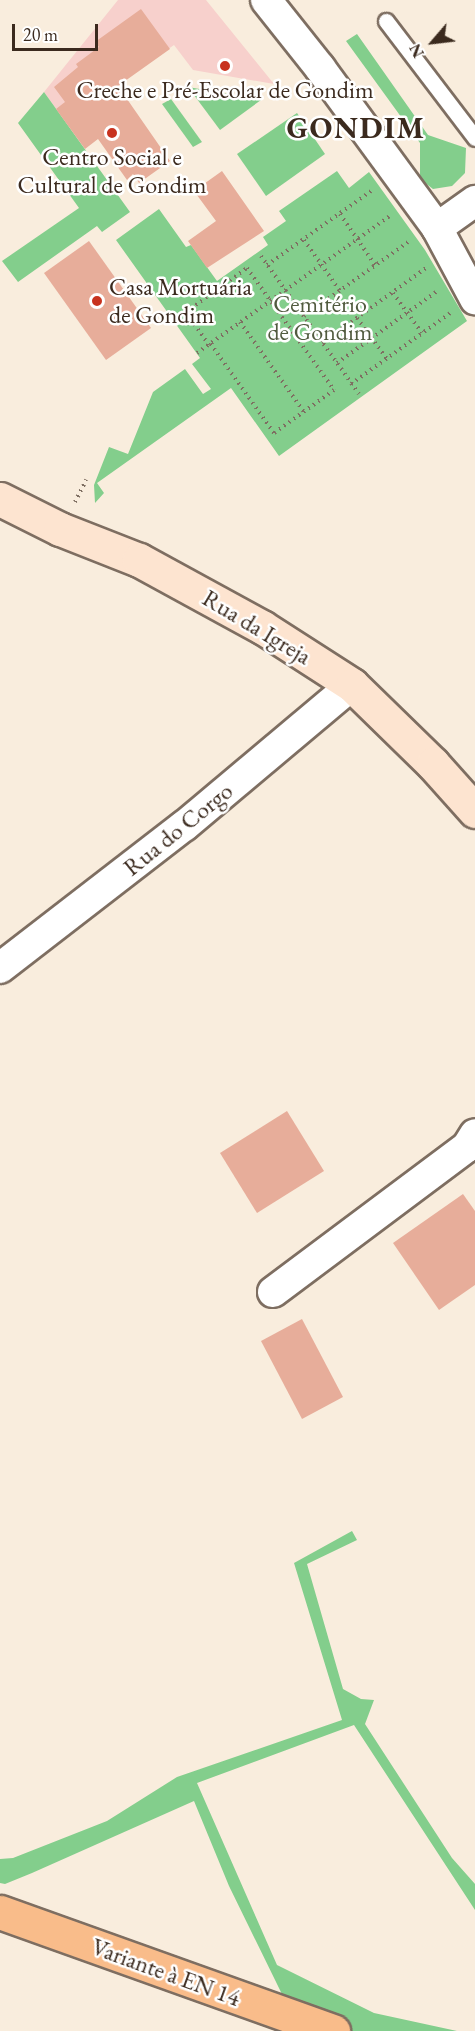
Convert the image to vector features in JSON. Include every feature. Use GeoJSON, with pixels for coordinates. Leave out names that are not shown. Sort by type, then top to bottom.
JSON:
{"type":"FeatureCollection","features":[{"type":"Feature","properties":{"kind":"main road","name":"Variante à EN 14"},"geometry":{"type":"LineString","coordinates":[[0,1912],[333,2031]]}},
{"type":"Feature","properties":{"kind":"street"},"geometry":{"type":"LineString","coordinates":[[266,0],[320,68],[425,234],[465,304]]}},
{"type":"Feature","properties":{"kind":"street"},"geometry":{"type":"LineString","coordinates":[[425,234],[475,201]]}},
{"type":"Feature","properties":{"kind":"street","name":"Rua da Igreja"},"geometry":{"type":"LineString","coordinates":[[0,499],[60,529],[139,560],[262,627],[352,685],[433,764],[475,811]]}},
{"type":"Feature","properties":{"kind":"street","name":"Rua do Corgo"},"geometry":{"type":"LineString","coordinates":[[0,968],[184,826],[352,685]]}},
{"type":"Feature","properties":{"kind":"street"},"geometry":{"type":"LineString","coordinates":[[273,1292],[467,1147],[475,1134]]}},
{"type":"Feature","properties":{"kind":"lane"},"geometry":{"type":"LineString","coordinates":[[386,21],[475,138]]}},
{"type":"Feature","properties":{"kind":"path"},"geometry":{"type":"LineString","coordinates":[[267,266],[376,188]]}},
{"type":"Feature","properties":{"kind":"path"},"geometry":{"type":"LineString","coordinates":[[197,353],[396,211]]}},
{"type":"Feature","properties":{"kind":"path"},"geometry":{"type":"LineString","coordinates":[[340,214],[375,265]]}},
{"type":"Feature","properties":{"kind":"path"},"geometry":{"type":"LineString","coordinates":[[304,316],[375,265],[425,234]]}},
{"type":"Feature","properties":{"kind":"path"},"geometry":{"type":"LineString","coordinates":[[304,240],[340,291]]}},
{"type":"Feature","properties":{"kind":"path"},"geometry":{"type":"LineString","coordinates":[[261,256],[359,394]]}},
{"type":"Feature","properties":{"kind":"path"},"geometry":{"type":"LineString","coordinates":[[322,343],[429,266]]}},
{"type":"Feature","properties":{"kind":"path"},"geometry":{"type":"LineString","coordinates":[[247,268],[271,300],[334,390],[274,433],[186,312],[247,268]]}},
{"type":"Feature","properties":{"kind":"path"},"geometry":{"type":"LineString","coordinates":[[337,363],[442,288]]}},
{"type":"Feature","properties":{"kind":"path"},"geometry":{"type":"LineString","coordinates":[[393,292],[422,333]]}},
{"type":"Feature","properties":{"kind":"path"},"geometry":{"type":"LineString","coordinates":[[351,384],[465,304]]}},
{"type":"Feature","properties":{"kind":"path"},"geometry":{"type":"LineString","coordinates":[[357,318],[387,359]]}},
{"type":"Feature","properties":{"kind":"path"},"geometry":{"type":"LineString","coordinates":[[240,322],[304,412]]}},
{"type":"Feature","properties":{"kind":"shaded area","name":"Creche e Pré-Escolar de Gondim"},"geometry":{"type":"Polygon","coordinates":[[[118,0],[206,0],[274,84],[193,70],[174,45],[150,62],[142,50],[69,127],[44,92],[118,0]]]}},
{"type":"Feature","properties":{"kind":"green space"},"geometry":{"type":"Polygon","coordinates":[[[357,34],[428,135],[466,148],[465,173],[452,186],[433,189],[420,179],[420,143],[346,41],[357,34]]]}},
{"type":"Feature","properties":{"kind":"green space"},"geometry":{"type":"Polygon","coordinates":[[[188,87],[261,100],[220,130],[188,87]]]}},
{"type":"Feature","properties":{"kind":"green space"},"geometry":{"type":"Polygon","coordinates":[[[44,92],[130,212],[102,232],[97,226],[18,282],[2,261],[79,208],[18,123],[44,92]]]}},
{"type":"Feature","properties":{"kind":"green space"},"geometry":{"type":"Polygon","coordinates":[[[171,99],[202,142],[193,147],[162,104],[171,99]]]}},
{"type":"Feature","properties":{"kind":"green space"},"geometry":{"type":"Polygon","coordinates":[[[297,113],[325,154],[266,196],[237,154],[297,113]]]}},
{"type":"Feature","properties":{"kind":"green space","name":"Cemitério de Gondim"},"geometry":{"type":"Polygon","coordinates":[[[337,171],[349,188],[369,172],[425,250],[467,321],[279,456],[231,388],[97,483],[104,493],[95,503],[94,485],[109,447],[128,454],[153,392],[185,369],[203,394],[211,389],[192,364],[200,358],[116,240],[159,209],[186,247],[191,245],[217,281],[268,245],[263,237],[286,221],[279,211],[337,171]]]}},
{"type":"Feature","properties":{"kind":"green space"},"geometry":{"type":"Polygon","coordinates":[[[352,1531],[357,1540],[307,1564],[343,1689],[361,1699],[374,1700],[365,1724],[452,1858],[475,1884],[475,1910],[354,1725],[197,1783],[277,1965],[374,2013],[457,2031],[300,2031],[229,1886],[194,1801],[32,1873],[5,1884],[0,1883],[0,1859],[13,1858],[107,1821],[177,1777],[342,1720],[294,1563],[352,1531]]]}},
{"type":"Feature","properties":{"kind":"building"},"geometry":{"type":"Polygon","coordinates":[[[141,9],[170,49],[118,86],[170,161],[139,183],[133,174],[127,180],[98,139],[85,149],[56,109],[65,102],[54,87],[78,67],[76,64],[99,47],[95,42],[141,9]]]}},
{"type":"Feature","properties":{"kind":"building"},"geometry":{"type":"Polygon","coordinates":[[[222,171],[264,231],[207,268],[188,241],[216,221],[194,191],[222,171]]]}},
{"type":"Feature","properties":{"kind":"building","name":"Casa Mortuária de Gondim"},"geometry":{"type":"Polygon","coordinates":[[[89,241],[151,328],[106,360],[44,273],[89,241]]]}},
{"type":"Feature","properties":{"kind":"building"},"geometry":{"type":"Polygon","coordinates":[[[287,1111],[324,1171],[257,1213],[220,1153],[287,1111]]]}},
{"type":"Feature","properties":{"kind":"building"},"geometry":{"type":"Polygon","coordinates":[[[463,1194],[475,1211],[475,1285],[439,1310],[393,1243],[463,1194]]]}},
{"type":"Feature","properties":{"kind":"building"},"geometry":{"type":"Polygon","coordinates":[[[302,1319],[343,1397],[302,1419],[261,1341],[302,1319]]]}},
{"type":"Feature","properties":{"kind":"place","name":"Creche e Pré-Escolar de Gondim"},"geometry":{"type":"Point","coordinates":[225,66]}},
{"type":"Feature","properties":{"kind":"place","name":"Centro Social e Cultural de Gondim"},"geometry":{"type":"Point","coordinates":[112,133]}},
{"type":"Feature","properties":{"kind":"place","name":"Casa Mortuária de Gondim"},"geometry":{"type":"Point","coordinates":[97,301]}},
{"type":"Feature","properties":{"kind":"district","name":"GONDIM"},"geometry":{"type":"Point","coordinates":[356,128]}}]}
